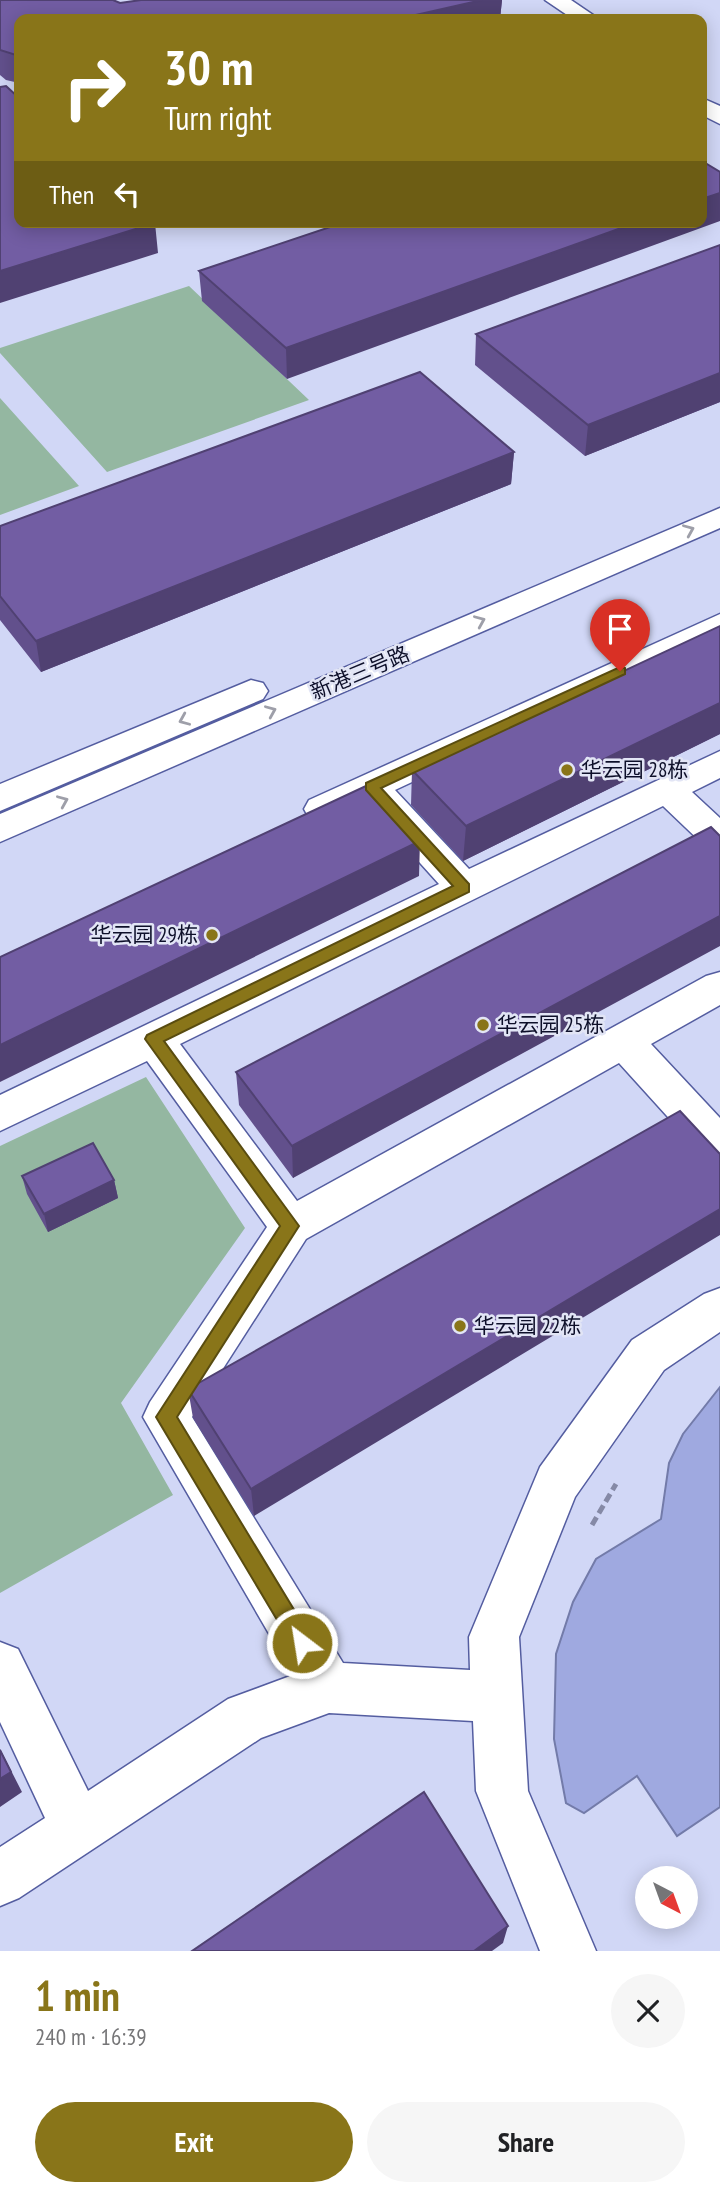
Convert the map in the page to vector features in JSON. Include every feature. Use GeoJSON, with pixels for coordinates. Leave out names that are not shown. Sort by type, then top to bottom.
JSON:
{"type":"FeatureCollection","features":[{"type":"Feature","properties":{"kind":"street"},"geometry":{"type":"LineString","coordinates":[[530,0],[553,14]]}},
{"type":"Feature","properties":{"kind":"street"},"geometry":{"type":"LineString","coordinates":[[556,0],[580,14]]}},
{"type":"Feature","properties":{"kind":"street","name":"新港三号路"},"geometry":{"type":"LineString","coordinates":[[0,798],[720,492]]}},
{"type":"Feature","properties":{"kind":"street","name":"新港三号路"},"geometry":{"type":"LineString","coordinates":[[0,829],[720,517]]}},
{"type":"Feature","properties":{"kind":"street"},"geometry":{"type":"LineString","coordinates":[[297,821],[720,625]]}},
{"type":"Feature","properties":{"kind":"street"},"geometry":{"type":"LineString","coordinates":[[0,1114],[720,763]]}},
{"type":"Feature","properties":{"kind":"street"},"geometry":{"type":"LineString","coordinates":[[371,786],[464,888]]}},
{"type":"Feature","properties":{"kind":"street"},"geometry":{"type":"LineString","coordinates":[[667,789],[720,839]]}},
{"type":"Feature","properties":{"kind":"street"},"geometry":{"type":"LineString","coordinates":[[329,1688],[166,1417],[290,1226],[720,987]]}},
{"type":"Feature","properties":{"kind":"street"},"geometry":{"type":"LineString","coordinates":[[153,1039],[290,1226]]}},
{"type":"Feature","properties":{"kind":"street"},"geometry":{"type":"LineString","coordinates":[[623,1041],[720,1146]]}},
{"type":"Feature","properties":{"kind":"street"},"geometry":{"type":"LineString","coordinates":[[568,1951],[502,1791],[494,1637],[557,1483],[649,1355],[720,1308]]}},
{"type":"Feature","properties":{"kind":"street"},"geometry":{"type":"LineString","coordinates":[[0,1667],[78,1828]]}},
{"type":"Feature","properties":{"kind":"street"},"geometry":{"type":"LineString","coordinates":[[0,1879],[246,1717],[329,1688],[497,1697]]}},
{"type":"Feature","properties":{"kind":"path"},"geometry":{"type":"LineString","coordinates":[[585,1537],[623,1473]]}},
{"type":"Feature","properties":{"kind":"green space"},"geometry":{"type":"Polygon","coordinates":[[[189,286],[309,400],[107,472],[0,353],[0,348],[189,286]]]}},
{"type":"Feature","properties":{"kind":"green space"},"geometry":{"type":"Polygon","coordinates":[[[0,398],[79,486],[0,515],[0,398]]]}},
{"type":"Feature","properties":{"kind":"green space"},"geometry":{"type":"Polygon","coordinates":[[[146,1077],[245,1228],[121,1403],[173,1495],[0,1593],[0,1146],[146,1077]]]}},
{"type":"Feature","properties":{"kind":"water"},"geometry":{"type":"Polygon","coordinates":[[[720,1387],[720,1807],[677,1836],[637,1776],[584,1813],[566,1803],[554,1739],[556,1654],[573,1602],[596,1559],[661,1519],[669,1463],[683,1434],[720,1387]]]}},
{"type":"Feature","properties":{"kind":"building"},"geometry":{"type":"Polygon","coordinates":[[[0,0],[113,0],[120,3],[141,0],[482,0],[420,14],[14,14],[14,54],[0,50],[0,0]]]}},
{"type":"Feature","properties":{"kind":"building"},"geometry":{"type":"Polygon","coordinates":[[[6,86],[14,93],[14,228],[139,228],[0,271],[0,87],[6,86]]]}},
{"type":"Feature","properties":{"kind":"building"},"geometry":{"type":"Polygon","coordinates":[[[707,164],[720,172],[720,193],[707,197],[707,164]]]}},
{"type":"Feature","properties":{"kind":"building"},"geometry":{"type":"Polygon","coordinates":[[[327,228],[621,228],[286,348],[199,271],[327,228]]]}},
{"type":"Feature","properties":{"kind":"building"},"geometry":{"type":"Polygon","coordinates":[[[720,245],[720,373],[588,425],[476,334],[720,245]]]}},
{"type":"Feature","properties":{"kind":"building"},"geometry":{"type":"Polygon","coordinates":[[[420,372],[514,452],[36,641],[0,596],[0,526],[420,372]]]}},
{"type":"Feature","properties":{"kind":"building"},"geometry":{"type":"Polygon","coordinates":[[[720,626],[720,703],[466,826],[412,770],[720,626]]]}},
{"type":"Feature","properties":{"kind":"building"},"geometry":{"type":"Polygon","coordinates":[[[368,785],[420,841],[0,1045],[0,957],[368,785]]]}},
{"type":"Feature","properties":{"kind":"building","name":"华云园 25栋"},"geometry":{"type":"Polygon","coordinates":[[[711,827],[720,836],[720,916],[292,1146],[236,1072],[711,827]]]}},
{"type":"Feature","properties":{"kind":"building","name":"华云园 22栋"},"geometry":{"type":"Polygon","coordinates":[[[680,1111],[720,1154],[720,1209],[251,1489],[188,1389],[680,1111]]]}},
{"type":"Feature","properties":{"kind":"building"},"geometry":{"type":"Polygon","coordinates":[[[93,1143],[114,1180],[44,1214],[22,1176],[93,1143]]]}},
{"type":"Feature","properties":{"kind":"building"},"geometry":{"type":"Polygon","coordinates":[[[0,1750],[11,1772],[0,1779],[0,1750]]]}},
{"type":"Feature","properties":{"kind":"building"},"geometry":{"type":"Polygon","coordinates":[[[424,1792],[508,1926],[474,1951],[192,1951],[424,1792]]]}},
{"type":"Feature","properties":{"kind":"place","name":"华云园 28栋"},"geometry":{"type":"Point","coordinates":[567,770]}},
{"type":"Feature","properties":{"kind":"place","name":"华云园 29栋"},"geometry":{"type":"Point","coordinates":[212,935]}},
{"type":"Feature","properties":{"kind":"place","name":"华云园 25栋"},"geometry":{"type":"Point","coordinates":[483,1025]}},
{"type":"Feature","properties":{"kind":"place","name":"华云园 22栋"},"geometry":{"type":"Point","coordinates":[460,1326]}},
{"type":"Feature","properties":{"kind":"route"},"geometry":{"type":"LineString","coordinates":[[302,1643],[166,1417],[290,1226],[153,1039],[464,888],[371,786],[620,671]]}}]}
